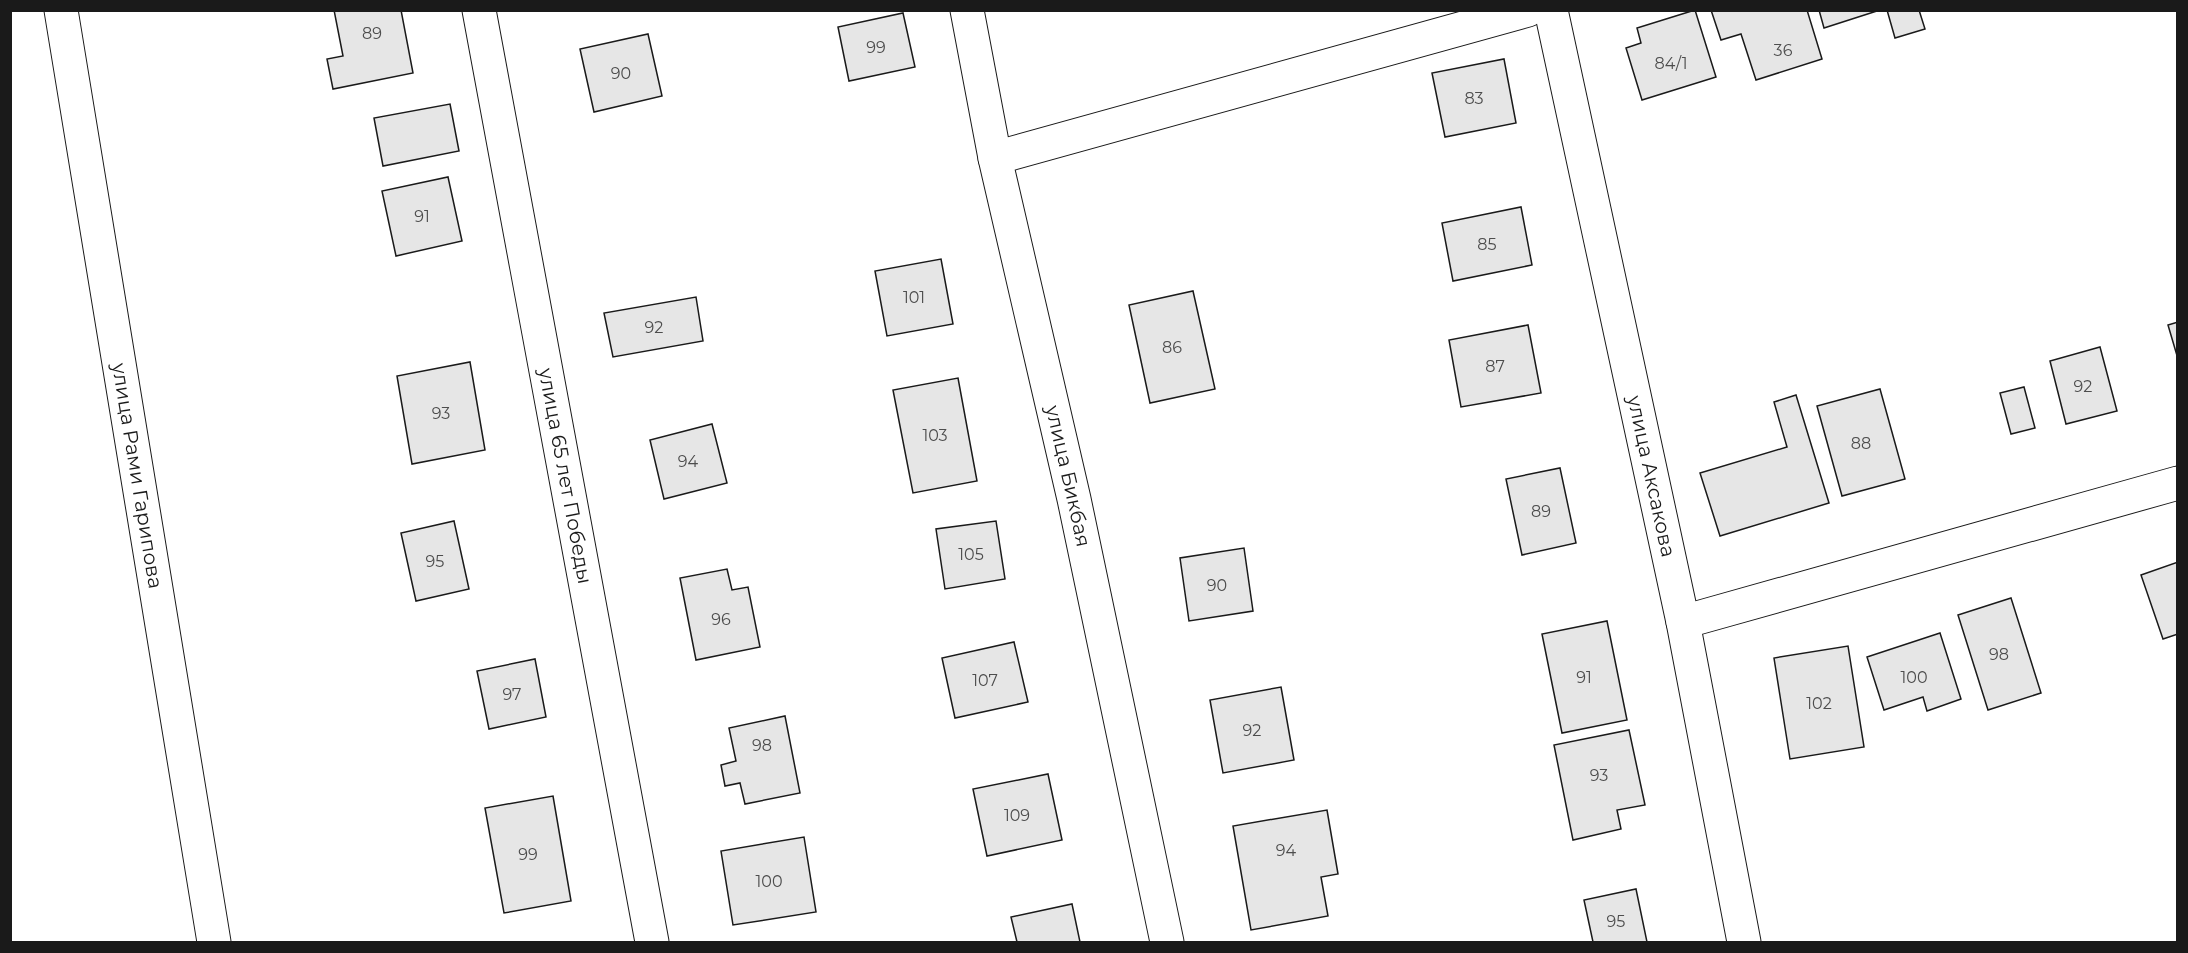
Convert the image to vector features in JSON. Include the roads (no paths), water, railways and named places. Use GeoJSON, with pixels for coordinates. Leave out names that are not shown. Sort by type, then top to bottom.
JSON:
{"type":"FeatureCollection","features":[{"type":"Feature","properties":{"kind":"street","name":"улица Рами Гарипова"},"geometry":{"type":"LineString","coordinates":[[61,10],[214,942]]}},
{"type":"Feature","properties":{"kind":"street","name":"улица 65 лет Победы"},"geometry":{"type":"LineString","coordinates":[[479,10],[652,942]]}},
{"type":"Feature","properties":{"kind":"street","name":"улица Бикбая"},"geometry":{"type":"LineString","coordinates":[[967,10],[995,158],[1074,499],[1167,942]]}},
{"type":"Feature","properties":{"kind":"street"},"geometry":{"type":"LineString","coordinates":[[995,158],[1528,10]]}},
{"type":"Feature","properties":{"kind":"street","name":"улица Аксакова"},"geometry":{"type":"LineString","coordinates":[[1551,10],[1683,622],[1744,942]]}},
{"type":"Feature","properties":{"kind":"street"},"geometry":{"type":"LineString","coordinates":[[1683,622],[2178,483]]}}]}
